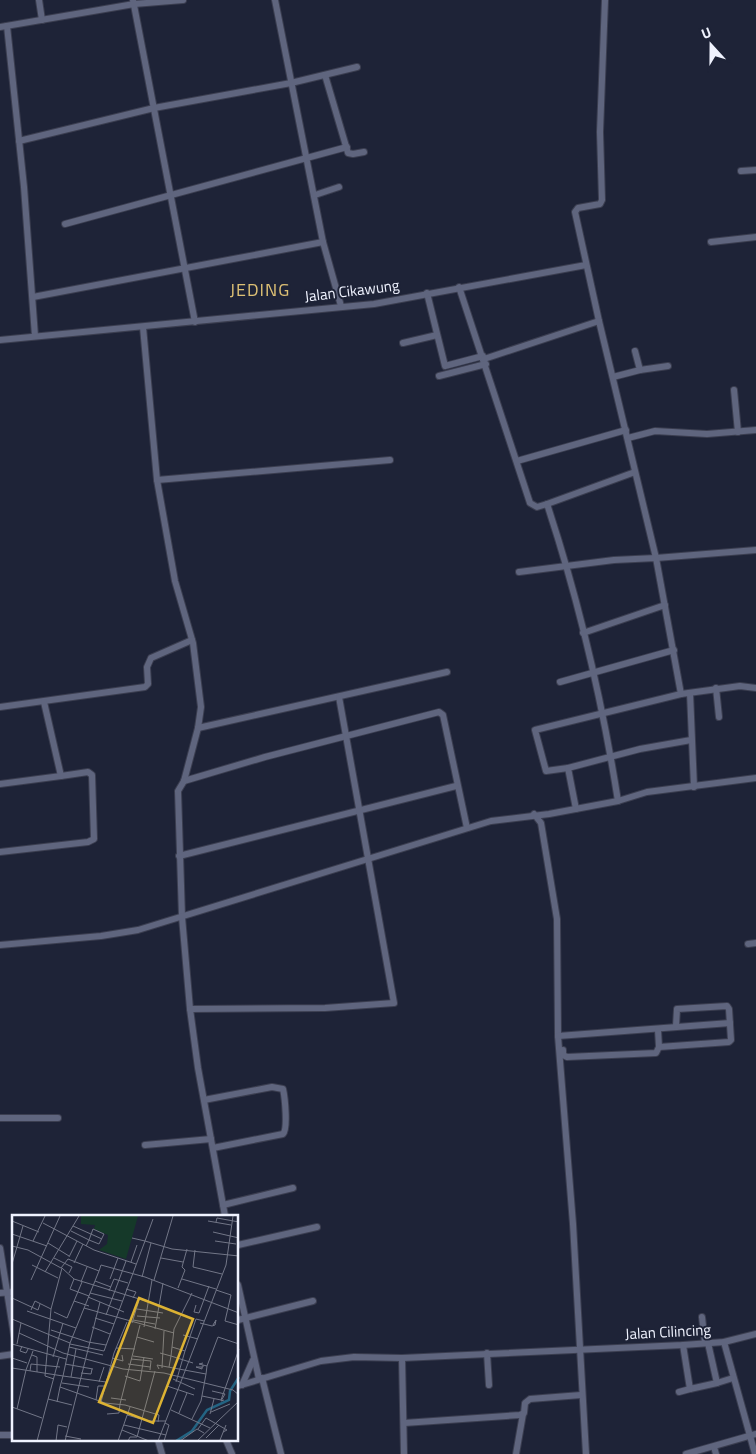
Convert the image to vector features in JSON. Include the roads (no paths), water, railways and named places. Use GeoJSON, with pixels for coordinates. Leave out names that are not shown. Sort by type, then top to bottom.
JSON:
{"type":"FeatureCollection","features":[{"type":"Feature","properties":{"kind":"street"},"geometry":{"type":"LineString","coordinates":[[39,0],[42,20]]}},
{"type":"Feature","properties":{"kind":"street"},"geometry":{"type":"LineString","coordinates":[[35,336],[19,141],[4,26],[134,2],[183,0]]}},
{"type":"Feature","properties":{"kind":"street"},"geometry":{"type":"LineString","coordinates":[[276,0],[323,242],[341,306]]}},
{"type":"Feature","properties":{"kind":"street"},"geometry":{"type":"LineString","coordinates":[[605,0],[600,132],[602,200],[600,204],[578,208],[575,212],[656,558],[674,650],[680,694]]}},
{"type":"Feature","properties":{"kind":"street"},"geometry":{"type":"LineString","coordinates":[[134,2],[195,322]]}},
{"type":"Feature","properties":{"kind":"street"},"geometry":{"type":"LineString","coordinates":[[19,141],[154,108],[291,83],[357,67]]}},
{"type":"Feature","properties":{"kind":"street"},"geometry":{"type":"LineString","coordinates":[[325,75],[350,154],[364,152]]}},
{"type":"Feature","properties":{"kind":"street"},"geometry":{"type":"LineString","coordinates":[[65,224],[347,147]]}},
{"type":"Feature","properties":{"kind":"street"},"geometry":{"type":"LineString","coordinates":[[741,171],[756,170]]}},
{"type":"Feature","properties":{"kind":"street"},"geometry":{"type":"LineString","coordinates":[[315,195],[339,187]]}},
{"type":"Feature","properties":{"kind":"street"},"geometry":{"type":"LineString","coordinates":[[712,242],[756,237]]}},
{"type":"Feature","properties":{"kind":"street"},"geometry":{"type":"LineString","coordinates":[[33,296],[323,242]]}},
{"type":"Feature","properties":{"kind":"street","name":"Jalan Cikawung"},"geometry":{"type":"LineString","coordinates":[[0,340],[374,304],[586,265]]}},
{"type":"Feature","properties":{"kind":"street"},"geometry":{"type":"LineString","coordinates":[[459,287],[530,502],[537,507],[635,472]]}},
{"type":"Feature","properties":{"kind":"street"},"geometry":{"type":"LineString","coordinates":[[427,293],[444,366],[484,360]]}},
{"type":"Feature","properties":{"kind":"street"},"geometry":{"type":"LineString","coordinates":[[439,376],[599,321]]}},
{"type":"Feature","properties":{"kind":"street"},"geometry":{"type":"LineString","coordinates":[[143,327],[156,480],[173,572],[192,640],[201,707],[198,728],[184,781],[178,791],[179,856],[190,1009],[225,1215]]}},
{"type":"Feature","properties":{"kind":"street"},"geometry":{"type":"LineString","coordinates":[[403,343],[437,336]]}},
{"type":"Feature","properties":{"kind":"street"},"geometry":{"type":"LineString","coordinates":[[635,351],[640,370]]}},
{"type":"Feature","properties":{"kind":"street"},"geometry":{"type":"LineString","coordinates":[[613,377],[640,370],[668,366]]}},
{"type":"Feature","properties":{"kind":"street"},"geometry":{"type":"LineString","coordinates":[[734,390],[738,432]]}},
{"type":"Feature","properties":{"kind":"street"},"geometry":{"type":"LineString","coordinates":[[517,461],[626,430]]}},
{"type":"Feature","properties":{"kind":"street"},"geometry":{"type":"LineString","coordinates":[[628,438],[655,431],[689,434],[756,430]]}},
{"type":"Feature","properties":{"kind":"street"},"geometry":{"type":"LineString","coordinates":[[156,480],[390,460]]}},
{"type":"Feature","properties":{"kind":"street"},"geometry":{"type":"LineString","coordinates":[[547,504],[566,565],[595,672],[604,713],[618,801]]}},
{"type":"Feature","properties":{"kind":"street"},"geometry":{"type":"LineString","coordinates":[[519,572],[566,565],[756,550]]}},
{"type":"Feature","properties":{"kind":"street"},"geometry":{"type":"LineString","coordinates":[[583,633],[664,604]]}},
{"type":"Feature","properties":{"kind":"street"},"geometry":{"type":"LineString","coordinates":[[0,707],[145,687],[148,684],[147,667],[151,658],[192,640]]}},
{"type":"Feature","properties":{"kind":"street"},"geometry":{"type":"LineString","coordinates":[[560,682],[674,650]]}},
{"type":"Feature","properties":{"kind":"street"},"geometry":{"type":"LineString","coordinates":[[198,728],[447,672]]}},
{"type":"Feature","properties":{"kind":"street"},"geometry":{"type":"LineString","coordinates":[[691,740],[547,771],[535,730],[680,694],[740,686],[756,688]]}},
{"type":"Feature","properties":{"kind":"street"},"geometry":{"type":"LineString","coordinates":[[716,688],[719,717]]}},
{"type":"Feature","properties":{"kind":"street"},"geometry":{"type":"LineString","coordinates":[[690,693],[694,787]]}},
{"type":"Feature","properties":{"kind":"street"},"geometry":{"type":"LineString","coordinates":[[190,1009],[325,1008],[393,1004],[370,859],[339,697]]}},
{"type":"Feature","properties":{"kind":"street"},"geometry":{"type":"LineString","coordinates":[[44,702],[61,776]]}},
{"type":"Feature","properties":{"kind":"street"},"geometry":{"type":"LineString","coordinates":[[184,781],[265,756],[441,712],[456,786],[467,828]]}},
{"type":"Feature","properties":{"kind":"street"},"geometry":{"type":"LineString","coordinates":[[568,768],[576,809]]}},
{"type":"Feature","properties":{"kind":"street"},"geometry":{"type":"LineString","coordinates":[[0,784],[88,772],[92,775],[94,839],[88,842],[0,852]]}},
{"type":"Feature","properties":{"kind":"street"},"geometry":{"type":"LineString","coordinates":[[0,945],[101,936],[138,930],[491,821],[576,809],[618,801],[647,792],[756,778]]}},
{"type":"Feature","properties":{"kind":"street"},"geometry":{"type":"LineString","coordinates":[[179,856],[360,812],[456,786]]}},
{"type":"Feature","properties":{"kind":"street"},"geometry":{"type":"LineString","coordinates":[[534,814],[541,823],[557,919],[560,1036],[586,1454]]}},
{"type":"Feature","properties":{"kind":"street"},"geometry":{"type":"LineString","coordinates":[[541,823],[549,814]]}},
{"type":"Feature","properties":{"kind":"street"},"geometry":{"type":"LineString","coordinates":[[748,944],[756,943]]}},
{"type":"Feature","properties":{"kind":"street"},"geometry":{"type":"LineString","coordinates":[[661,1047],[729,1042],[729,1009],[727,1006],[677,1008],[676,1026]]}},
{"type":"Feature","properties":{"kind":"street"},"geometry":{"type":"LineString","coordinates":[[560,1036],[660,1030],[676,1026],[730,1023]]}},
{"type":"Feature","properties":{"kind":"street"},"geometry":{"type":"LineString","coordinates":[[560,1036],[563,1055],[567,1057],[656,1053],[661,1047],[660,1030]]}},
{"type":"Feature","properties":{"kind":"street"},"geometry":{"type":"LineString","coordinates":[[204,1100],[272,1087],[283,1089],[285,1097],[286,1128],[283,1134],[213,1148]]}},
{"type":"Feature","properties":{"kind":"street"},"geometry":{"type":"LineString","coordinates":[[0,1118],[58,1118]]}},
{"type":"Feature","properties":{"kind":"street"},"geometry":{"type":"LineString","coordinates":[[145,1145],[211,1139]]}},
{"type":"Feature","properties":{"kind":"street"},"geometry":{"type":"LineString","coordinates":[[223,1205],[293,1188]]}},
{"type":"Feature","properties":{"kind":"street"},"geometry":{"type":"LineString","coordinates":[[239,1245],[317,1227]]}},
{"type":"Feature","properties":{"kind":"street"},"geometry":{"type":"LineString","coordinates":[[0,1248],[11,1292],[12,1306]]}},
{"type":"Feature","properties":{"kind":"street"},"geometry":{"type":"LineString","coordinates":[[0,1293],[11,1292]]}},
{"type":"Feature","properties":{"kind":"street"},"geometry":{"type":"LineString","coordinates":[[239,1296],[241,1319],[281,1454]]}},
{"type":"Feature","properties":{"kind":"street"},"geometry":{"type":"LineString","coordinates":[[241,1319],[313,1301]]}},
{"type":"Feature","properties":{"kind":"street"},"geometry":{"type":"LineString","coordinates":[[702,1317],[717,1383]]}},
{"type":"Feature","properties":{"kind":"street","name":"Jalan Cilincing"},"geometry":{"type":"LineString","coordinates":[[240,1386],[321,1361],[354,1357],[402,1358],[580,1348],[683,1345],[724,1342],[756,1334]]}},
{"type":"Feature","properties":{"kind":"street"},"geometry":{"type":"LineString","coordinates":[[724,1342],[732,1378],[753,1436],[755,1454]]}},
{"type":"Feature","properties":{"kind":"street"},"geometry":{"type":"LineString","coordinates":[[683,1345],[690,1390]]}},
{"type":"Feature","properties":{"kind":"street"},"geometry":{"type":"LineString","coordinates":[[488,1353],[489,1385]]}},
{"type":"Feature","properties":{"kind":"street"},"geometry":{"type":"LineString","coordinates":[[402,1358],[404,1454]]}},
{"type":"Feature","properties":{"kind":"street"},"geometry":{"type":"LineString","coordinates":[[240,1386],[253,1360]]}},
{"type":"Feature","properties":{"kind":"street"},"geometry":{"type":"LineString","coordinates":[[679,1392],[732,1378]]}},
{"type":"Feature","properties":{"kind":"street"},"geometry":{"type":"LineString","coordinates":[[516,1454],[525,1403],[530,1399],[581,1394]]}},
{"type":"Feature","properties":{"kind":"street"},"geometry":{"type":"LineString","coordinates":[[404,1423],[523,1414]]}},
{"type":"Feature","properties":{"kind":"street"},"geometry":{"type":"LineString","coordinates":[[686,1454],[753,1436]]}},
{"type":"Feature","properties":{"kind":"street"},"geometry":{"type":"LineString","coordinates":[[227,1442],[232,1454]]}},
{"type":"Feature","properties":{"kind":"street"},"geometry":{"type":"LineString","coordinates":[[714,1447],[716,1454]]}},
{"type":"Feature","properties":{"kind":"district","name":"JEDING"},"geometry":{"type":"Point","coordinates":[260,290]}}]}
